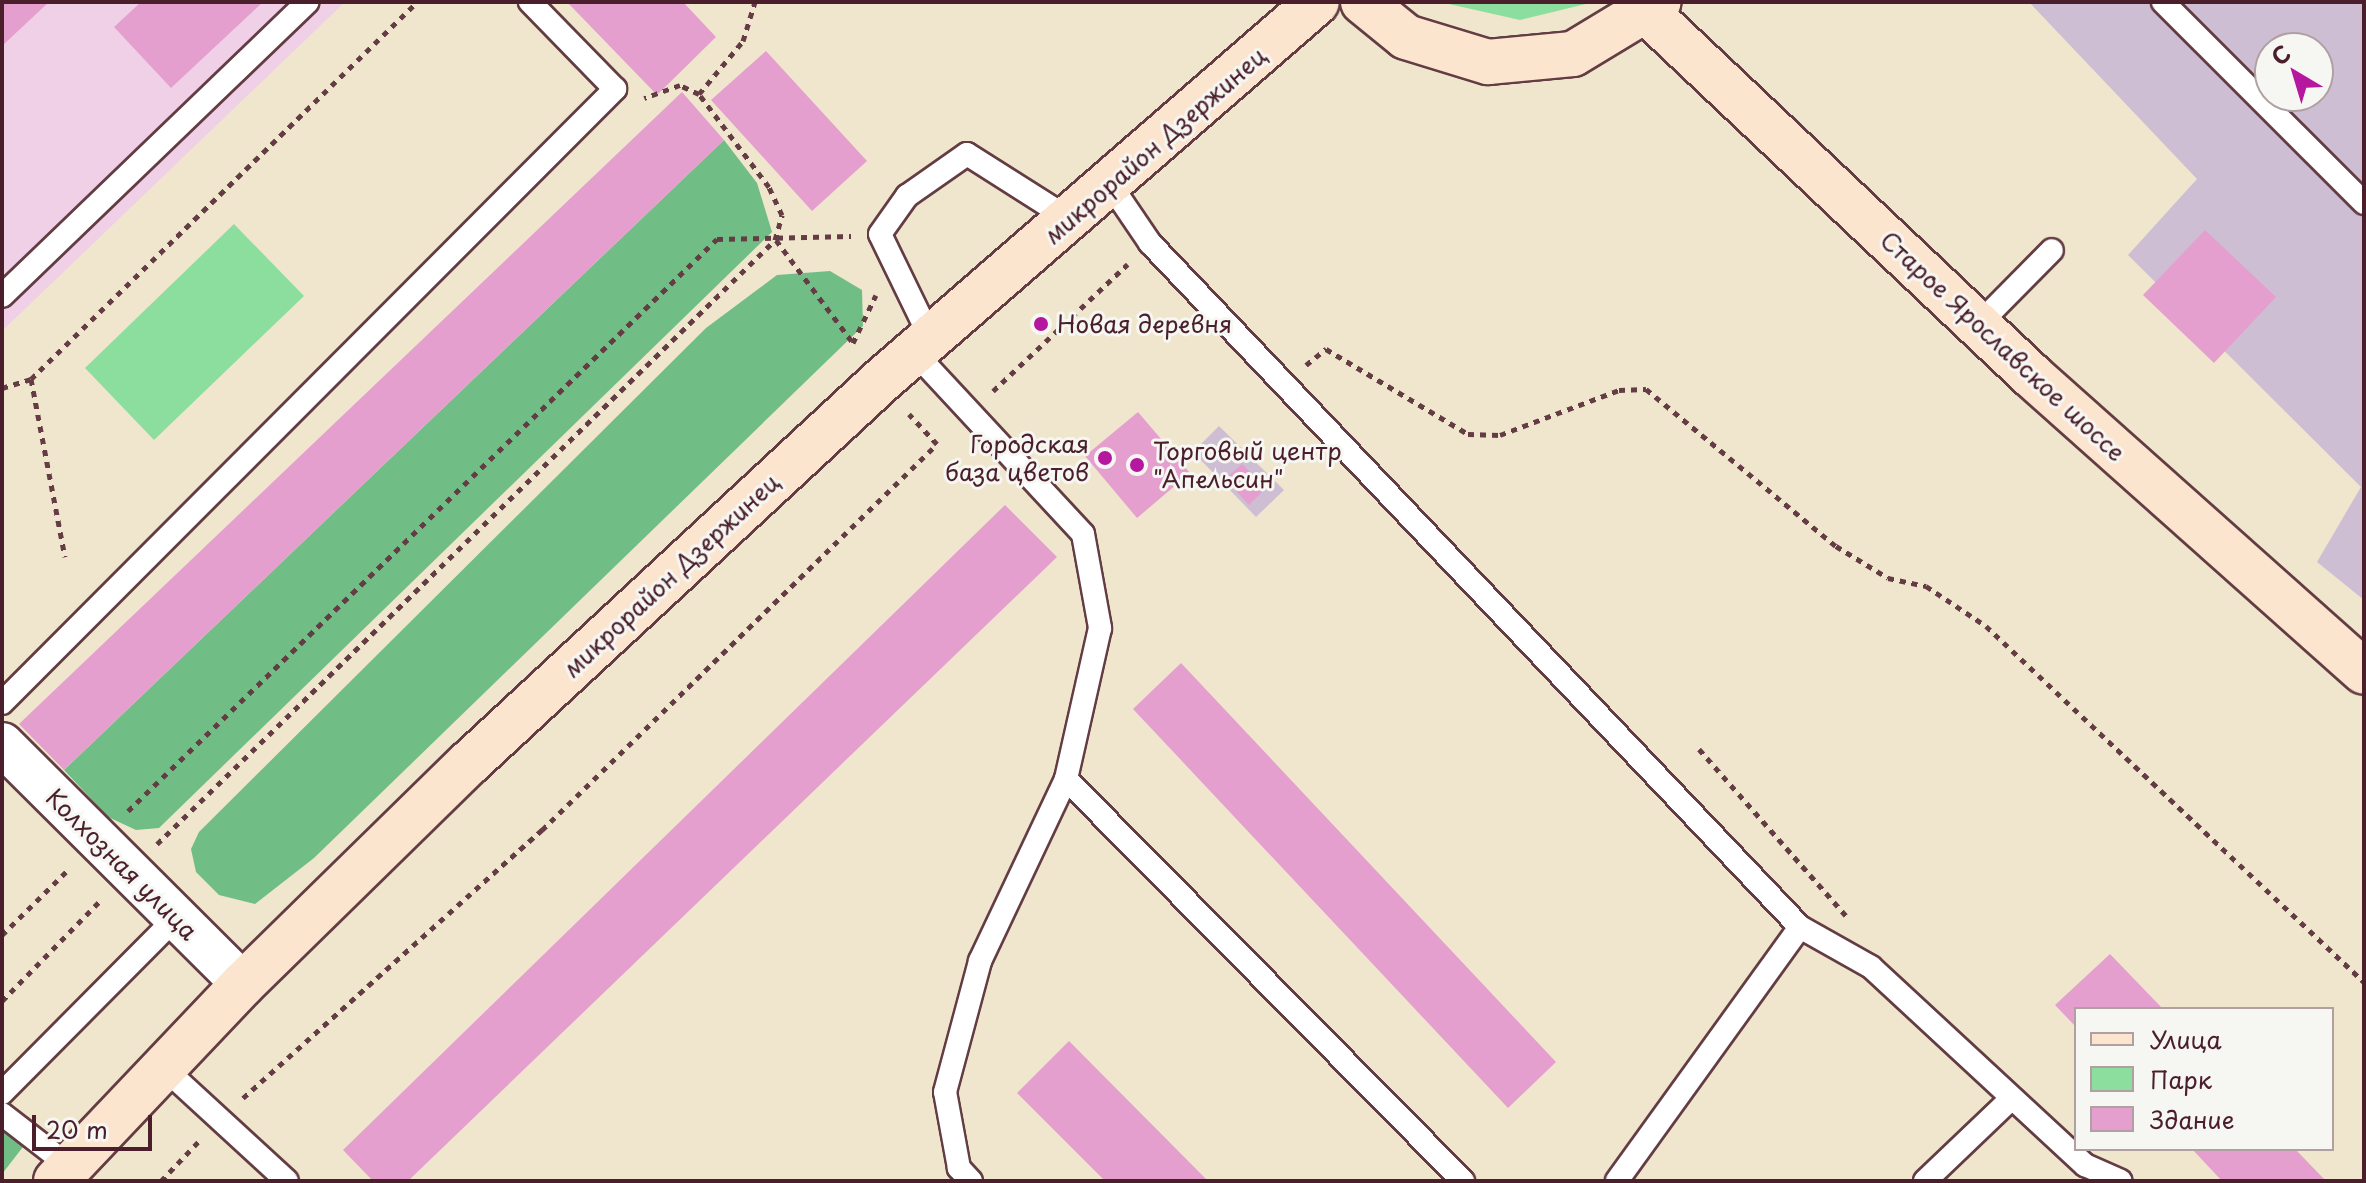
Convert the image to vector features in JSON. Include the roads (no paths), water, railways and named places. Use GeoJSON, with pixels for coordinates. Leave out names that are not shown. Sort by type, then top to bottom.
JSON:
{"type":"FeatureCollection","features":[{"type":"Feature","properties":{"kind":"main road","name":"микрорайон Дзержинец"},"geometry":{"type":"LineString","coordinates":[[62,1173],[243,984],[922,344],[1112,187],[1317,2]]}},
{"type":"Feature","properties":{"kind":"main road","name":"Старое Ярославское шоссе"},"geometry":{"type":"LineString","coordinates":[[1363,2],[1406,37],[1488,62],[1573,54],[1654,8],[1978,325],[2364,672]]}},
{"type":"Feature","properties":{"kind":"street","name":"Колхозная улица"},"geometry":{"type":"LineString","coordinates":[[2,744],[243,984]]}},
{"type":"Feature","properties":{"kind":"lane"},"geometry":{"type":"LineString","coordinates":[[2,296],[308,2]]}},
{"type":"Feature","properties":{"kind":"lane"},"geometry":{"type":"LineString","coordinates":[[2,703],[615,89],[530,2]]}},
{"type":"Feature","properties":{"kind":"lane"},"geometry":{"type":"LineString","coordinates":[[2163,2],[2364,203]]}},
{"type":"Feature","properties":{"kind":"lane"},"geometry":{"type":"LineString","coordinates":[[971,1181],[959,1168],[945,1092],[980,961],[1066,779],[1100,628],[1083,534],[970,412],[922,344],[894,260],[880,234],[907,196],[967,154],[1071,220]]}},
{"type":"Feature","properties":{"kind":"lane"},"geometry":{"type":"LineString","coordinates":[[1112,187],[1150,243],[1800,927],[1871,967],[2012,1098],[2086,1173],[2121,1181]]}},
{"type":"Feature","properties":{"kind":"lane"},"geometry":{"type":"LineString","coordinates":[[1978,325],[2052,250]]}},
{"type":"Feature","properties":{"kind":"lane"},"geometry":{"type":"LineString","coordinates":[[1066,779],[1463,1181]]}},
{"type":"Feature","properties":{"kind":"lane"},"geometry":{"type":"LineString","coordinates":[[2,1093],[176,918]]}},
{"type":"Feature","properties":{"kind":"lane"},"geometry":{"type":"LineString","coordinates":[[1617,1181],[1800,927]]}},
{"type":"Feature","properties":{"kind":"lane"},"geometry":{"type":"LineString","coordinates":[[163,1067],[287,1181]]}},
{"type":"Feature","properties":{"kind":"lane"},"geometry":{"type":"LineString","coordinates":[[1925,1181],[2012,1098]]}},
{"type":"Feature","properties":{"kind":"lane"},"geometry":{"type":"LineString","coordinates":[[2,1114],[62,1173]]}},
{"type":"Feature","properties":{"kind":"place","name":"Новая деревня"},"geometry":{"type":"Point","coordinates":[1041,324]}},
{"type":"Feature","properties":{"kind":"place","name":"Городская база цветов"},"geometry":{"type":"Point","coordinates":[1105,458]}},
{"type":"Feature","properties":{"kind":"place","name":"Торговый центр \"Апельсин\""},"geometry":{"type":"Point","coordinates":[1137,465]}}]}
